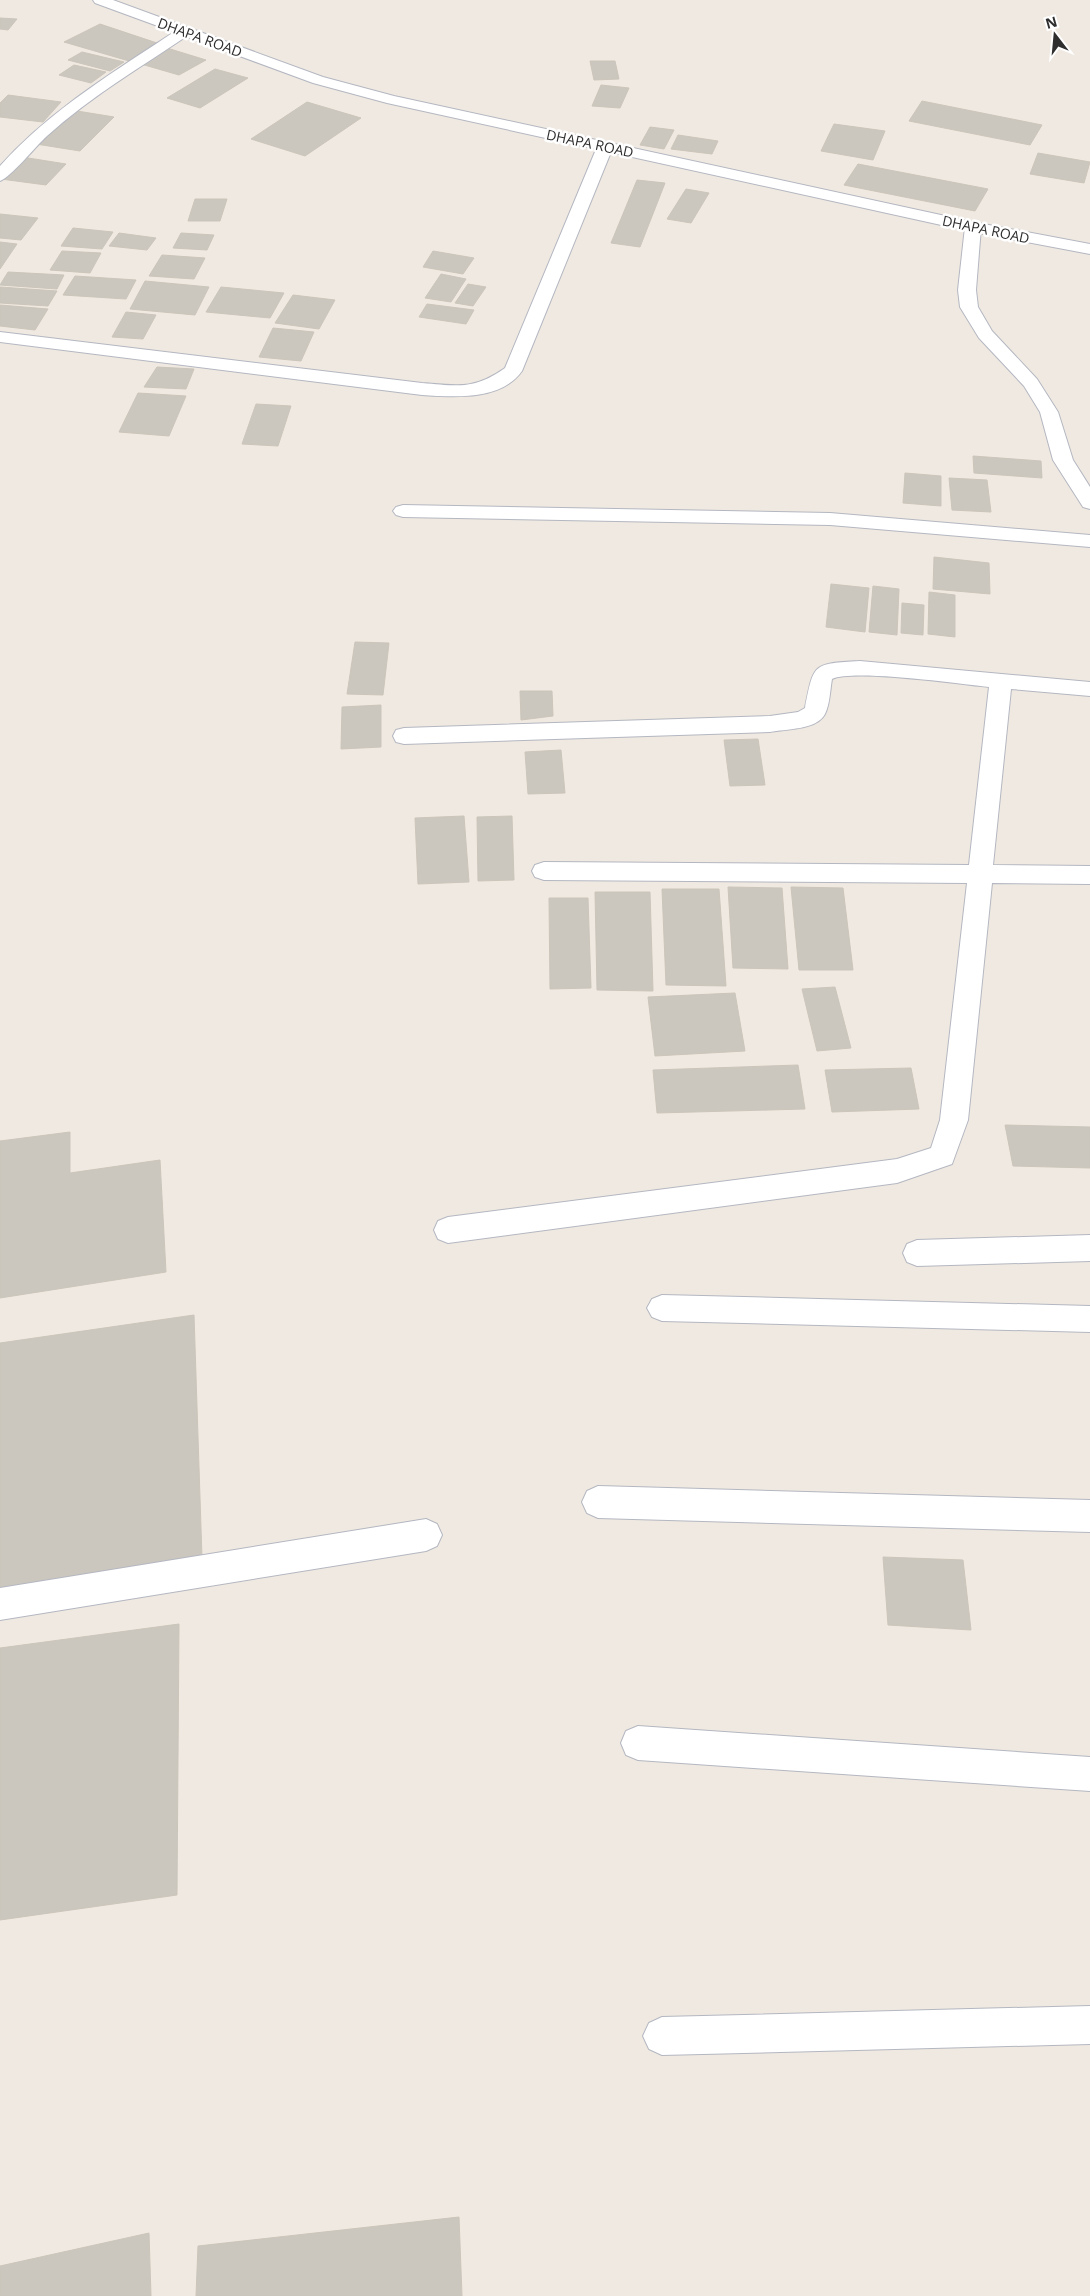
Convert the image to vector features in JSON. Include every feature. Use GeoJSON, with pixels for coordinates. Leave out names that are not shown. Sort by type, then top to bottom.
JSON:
{"type":"FeatureCollection","features":[{"type":"Feature","properties":{"kind":"street","name":"DHAPA ROAD"},"geometry":{"type":"LineString","coordinates":[[100,0],[318,80],[392,100],[973,227],[1090,249]]}},
{"type":"Feature","properties":{"kind":"street"},"geometry":{"type":"LineString","coordinates":[[0,176],[19,153],[48,125],[185,31]]}},
{"type":"Feature","properties":{"kind":"street"},"geometry":{"type":"LineString","coordinates":[[0,337],[422,389],[461,392],[493,385],[513,371],[605,147]]}},
{"type":"Feature","properties":{"kind":"street"},"geometry":{"type":"LineString","coordinates":[[973,227],[967,290],[969,307],[985,334],[1032,383],[1049,412],[1063,460],[1090,504]]}},
{"type":"Feature","properties":{"kind":"street"},"geometry":{"type":"LineString","coordinates":[[403,511],[754,516],[830,519],[1090,541]]}},
{"type":"Feature","properties":{"kind":"street"},"geometry":{"type":"LineString","coordinates":[[404,736],[770,724],[804,719],[815,712],[822,675],[833,670],[860,668],[1090,689]]}},
{"type":"Feature","properties":{"kind":"street"},"geometry":{"type":"LineString","coordinates":[[448,1230],[897,1171],[942,1156],[954,1120],[1001,681]]}},
{"type":"Feature","properties":{"kind":"street"},"geometry":{"type":"LineString","coordinates":[[544,871],[1090,875]]}},
{"type":"Feature","properties":{"kind":"street"},"geometry":{"type":"LineString","coordinates":[[917,1253],[1090,1248]]}},
{"type":"Feature","properties":{"kind":"street"},"geometry":{"type":"LineString","coordinates":[[662,1308],[1090,1319]]}},
{"type":"Feature","properties":{"kind":"street"},"geometry":{"type":"LineString","coordinates":[[598,1502],[1090,1516]]}},
{"type":"Feature","properties":{"kind":"street"},"geometry":{"type":"LineString","coordinates":[[0,1604],[426,1535]]}},
{"type":"Feature","properties":{"kind":"street"},"geometry":{"type":"LineString","coordinates":[[638,1743],[1090,1774]]}},
{"type":"Feature","properties":{"kind":"street"},"geometry":{"type":"LineString","coordinates":[[662,2036],[1090,2025]]}},
{"type":"Feature","properties":{"kind":"building"},"geometry":{"type":"Polygon","coordinates":[[[0,18],[17,19],[8,30],[0,29],[0,18]]]}},
{"type":"Feature","properties":{"kind":"building"},"geometry":{"type":"Polygon","coordinates":[[[100,24],[157,43],[129,61],[64,42],[100,24]]]}},
{"type":"Feature","properties":{"kind":"building"},"geometry":{"type":"Polygon","coordinates":[[[167,48],[206,60],[179,75],[141,64],[167,48]]]}},
{"type":"Feature","properties":{"kind":"building"},"geometry":{"type":"Polygon","coordinates":[[[82,52],[124,62],[110,71],[68,60],[82,52]]]}},
{"type":"Feature","properties":{"kind":"building"},"geometry":{"type":"Polygon","coordinates":[[[590,61],[615,61],[619,79],[594,80],[590,61]]]}},
{"type":"Feature","properties":{"kind":"building"},"geometry":{"type":"Polygon","coordinates":[[[74,65],[106,72],[91,83],[59,75],[74,65]]]}},
{"type":"Feature","properties":{"kind":"building"},"geometry":{"type":"Polygon","coordinates":[[[215,69],[248,78],[200,108],[167,98],[215,69]]]}},
{"type":"Feature","properties":{"kind":"building"},"geometry":{"type":"Polygon","coordinates":[[[601,85],[629,88],[620,108],[592,106],[601,85]]]}},
{"type":"Feature","properties":{"kind":"building"},"geometry":{"type":"Polygon","coordinates":[[[8,95],[61,102],[43,122],[0,117],[0,103],[8,95]]]}},
{"type":"Feature","properties":{"kind":"building"},"geometry":{"type":"Polygon","coordinates":[[[922,101],[1042,125],[1030,145],[909,121],[922,101]]]}},
{"type":"Feature","properties":{"kind":"building"},"geometry":{"type":"Polygon","coordinates":[[[307,102],[361,118],[305,156],[251,139],[307,102]]]}},
{"type":"Feature","properties":{"kind":"building"},"geometry":{"type":"Polygon","coordinates":[[[71,110],[114,117],[80,151],[36,144],[71,110]]]}},
{"type":"Feature","properties":{"kind":"building"},"geometry":{"type":"Polygon","coordinates":[[[834,124],[885,131],[873,160],[821,151],[834,124]]]}},
{"type":"Feature","properties":{"kind":"building"},"geometry":{"type":"Polygon","coordinates":[[[650,127],[674,130],[664,149],[640,145],[650,127]]]}},
{"type":"Feature","properties":{"kind":"building"},"geometry":{"type":"Polygon","coordinates":[[[678,135],[718,141],[712,154],[671,149],[678,135]]]}},
{"type":"Feature","properties":{"kind":"building"},"geometry":{"type":"Polygon","coordinates":[[[1038,153],[1090,162],[1084,183],[1030,174],[1038,153]]]}},
{"type":"Feature","properties":{"kind":"building"},"geometry":{"type":"Polygon","coordinates":[[[22,157],[66,164],[46,185],[1,179],[22,157]]]}},
{"type":"Feature","properties":{"kind":"building"},"geometry":{"type":"Polygon","coordinates":[[[858,164],[988,189],[975,211],[844,185],[858,164]]]}},
{"type":"Feature","properties":{"kind":"building"},"geometry":{"type":"Polygon","coordinates":[[[637,180],[665,183],[640,247],[611,243],[637,180]]]}},
{"type":"Feature","properties":{"kind":"building"},"geometry":{"type":"Polygon","coordinates":[[[686,189],[709,193],[691,223],[667,219],[686,189]]]}},
{"type":"Feature","properties":{"kind":"building"},"geometry":{"type":"Polygon","coordinates":[[[195,199],[227,199],[220,221],[188,221],[195,199]]]}},
{"type":"Feature","properties":{"kind":"building"},"geometry":{"type":"Polygon","coordinates":[[[0,214],[38,218],[21,240],[0,238],[0,214]]]}},
{"type":"Feature","properties":{"kind":"building"},"geometry":{"type":"Polygon","coordinates":[[[73,228],[113,232],[102,249],[61,246],[73,228]]]}},
{"type":"Feature","properties":{"kind":"building"},"geometry":{"type":"Polygon","coordinates":[[[119,233],[156,238],[147,250],[109,246],[119,233]]]}},
{"type":"Feature","properties":{"kind":"building"},"geometry":{"type":"Polygon","coordinates":[[[181,233],[214,235],[207,250],[173,248],[181,233]]]}},
{"type":"Feature","properties":{"kind":"building"},"geometry":{"type":"Polygon","coordinates":[[[0,242],[17,244],[0,269],[0,242]]]}},
{"type":"Feature","properties":{"kind":"building"},"geometry":{"type":"Polygon","coordinates":[[[62,251],[101,253],[90,273],[50,270],[62,251]]]}},
{"type":"Feature","properties":{"kind":"building"},"geometry":{"type":"Polygon","coordinates":[[[433,251],[474,258],[463,274],[423,267],[433,251]]]}},
{"type":"Feature","properties":{"kind":"building"},"geometry":{"type":"Polygon","coordinates":[[[162,255],[205,258],[194,279],[149,276],[162,255]]]}},
{"type":"Feature","properties":{"kind":"building"},"geometry":{"type":"Polygon","coordinates":[[[8,272],[64,275],[57,289],[0,285],[8,272]]]}},
{"type":"Feature","properties":{"kind":"building"},"geometry":{"type":"Polygon","coordinates":[[[441,274],[466,279],[451,302],[425,298],[441,274]]]}},
{"type":"Feature","properties":{"kind":"building"},"geometry":{"type":"Polygon","coordinates":[[[75,276],[136,280],[126,299],[63,295],[75,276]]]}},
{"type":"Feature","properties":{"kind":"building"},"geometry":{"type":"Polygon","coordinates":[[[145,281],[209,287],[195,315],[130,309],[145,281]]]}},
{"type":"Feature","properties":{"kind":"building"},"geometry":{"type":"Polygon","coordinates":[[[468,284],[486,287],[473,306],[455,303],[468,284]]]}},
{"type":"Feature","properties":{"kind":"building"},"geometry":{"type":"Polygon","coordinates":[[[0,287],[57,291],[48,306],[0,303],[0,287]]]}},
{"type":"Feature","properties":{"kind":"building"},"geometry":{"type":"Polygon","coordinates":[[[221,287],[284,293],[270,318],[206,312],[221,287]]]}},
{"type":"Feature","properties":{"kind":"building"},"geometry":{"type":"Polygon","coordinates":[[[293,295],[335,300],[319,329],[275,323],[293,295]]]}},
{"type":"Feature","properties":{"kind":"building"},"geometry":{"type":"Polygon","coordinates":[[[427,304],[474,310],[466,324],[419,317],[427,304]]]}},
{"type":"Feature","properties":{"kind":"building"},"geometry":{"type":"Polygon","coordinates":[[[0,305],[48,309],[35,330],[0,326],[0,305]]]}},
{"type":"Feature","properties":{"kind":"building"},"geometry":{"type":"Polygon","coordinates":[[[126,312],[156,315],[143,339],[112,337],[126,312]]]}},
{"type":"Feature","properties":{"kind":"building"},"geometry":{"type":"Polygon","coordinates":[[[273,328],[314,332],[301,361],[259,357],[273,328]]]}},
{"type":"Feature","properties":{"kind":"building"},"geometry":{"type":"Polygon","coordinates":[[[157,367],[194,369],[186,389],[144,387],[157,367]]]}},
{"type":"Feature","properties":{"kind":"building"},"geometry":{"type":"Polygon","coordinates":[[[138,393],[186,396],[169,436],[119,432],[138,393]]]}},
{"type":"Feature","properties":{"kind":"building"},"geometry":{"type":"Polygon","coordinates":[[[256,404],[291,406],[278,446],[242,444],[256,404]]]}},
{"type":"Feature","properties":{"kind":"building"},"geometry":{"type":"Polygon","coordinates":[[[973,456],[1041,461],[1042,478],[974,473],[973,456]]]}},
{"type":"Feature","properties":{"kind":"building"},"geometry":{"type":"Polygon","coordinates":[[[905,473],[941,476],[941,506],[903,503],[905,473]]]}},
{"type":"Feature","properties":{"kind":"building"},"geometry":{"type":"Polygon","coordinates":[[[949,478],[987,480],[991,512],[952,510],[949,478]]]}},
{"type":"Feature","properties":{"kind":"building"},"geometry":{"type":"Polygon","coordinates":[[[934,557],[989,563],[990,594],[933,589],[934,557]]]}},
{"type":"Feature","properties":{"kind":"building"},"geometry":{"type":"Polygon","coordinates":[[[831,584],[869,588],[865,632],[826,627],[831,584]]]}},
{"type":"Feature","properties":{"kind":"building"},"geometry":{"type":"Polygon","coordinates":[[[873,586],[899,589],[897,635],[869,632],[873,586]]]}},
{"type":"Feature","properties":{"kind":"building"},"geometry":{"type":"Polygon","coordinates":[[[929,592],[955,595],[955,637],[928,634],[929,592]]]}},
{"type":"Feature","properties":{"kind":"building"},"geometry":{"type":"Polygon","coordinates":[[[902,603],[924,605],[923,635],[901,633],[902,603]]]}},
{"type":"Feature","properties":{"kind":"building"},"geometry":{"type":"Polygon","coordinates":[[[355,642],[389,643],[383,695],[347,694],[355,642]]]}},
{"type":"Feature","properties":{"kind":"building"},"geometry":{"type":"Polygon","coordinates":[[[520,691],[552,691],[553,716],[521,720],[520,691]]]}},
{"type":"Feature","properties":{"kind":"building"},"geometry":{"type":"Polygon","coordinates":[[[381,705],[381,747],[341,749],[342,707],[381,705]]]}},
{"type":"Feature","properties":{"kind":"building"},"geometry":{"type":"Polygon","coordinates":[[[758,739],[765,785],[730,786],[724,740],[758,739]]]}},
{"type":"Feature","properties":{"kind":"building"},"geometry":{"type":"Polygon","coordinates":[[[561,750],[565,793],[528,794],[525,752],[561,750]]]}},
{"type":"Feature","properties":{"kind":"building"},"geometry":{"type":"Polygon","coordinates":[[[464,816],[469,882],[418,884],[415,818],[464,816]]]}},
{"type":"Feature","properties":{"kind":"building"},"geometry":{"type":"Polygon","coordinates":[[[512,816],[514,880],[478,881],[477,817],[512,816]]]}},
{"type":"Feature","properties":{"kind":"building"},"geometry":{"type":"Polygon","coordinates":[[[728,887],[782,888],[788,969],[733,968],[728,887]]]}},
{"type":"Feature","properties":{"kind":"building"},"geometry":{"type":"Polygon","coordinates":[[[791,887],[843,888],[853,970],[799,970],[791,887]]]}},
{"type":"Feature","properties":{"kind":"building"},"geometry":{"type":"Polygon","coordinates":[[[662,889],[719,889],[726,986],[666,985],[662,889]]]}},
{"type":"Feature","properties":{"kind":"building"},"geometry":{"type":"Polygon","coordinates":[[[595,892],[650,892],[653,991],[597,990],[595,892]]]}},
{"type":"Feature","properties":{"kind":"building"},"geometry":{"type":"Polygon","coordinates":[[[549,898],[588,898],[591,988],[550,989],[549,898]]]}},
{"type":"Feature","properties":{"kind":"building"},"geometry":{"type":"Polygon","coordinates":[[[835,987],[851,1048],[817,1051],[802,989],[835,987]]]}},
{"type":"Feature","properties":{"kind":"building"},"geometry":{"type":"Polygon","coordinates":[[[735,993],[745,1051],[655,1056],[648,997],[735,993]]]}},
{"type":"Feature","properties":{"kind":"building"},"geometry":{"type":"Polygon","coordinates":[[[798,1065],[805,1109],[657,1113],[653,1070],[798,1065]]]}},
{"type":"Feature","properties":{"kind":"building"},"geometry":{"type":"Polygon","coordinates":[[[911,1068],[919,1109],[832,1112],[825,1070],[911,1068]]]}},
{"type":"Feature","properties":{"kind":"building"},"geometry":{"type":"Polygon","coordinates":[[[1005,1125],[1090,1127],[1090,1168],[1013,1166],[1005,1125]]]}},
{"type":"Feature","properties":{"kind":"building"},"geometry":{"type":"Polygon","coordinates":[[[70,1132],[70,1173],[160,1160],[166,1272],[0,1298],[0,1141],[70,1132]]]}},
{"type":"Feature","properties":{"kind":"building"},"geometry":{"type":"Polygon","coordinates":[[[194,1315],[202,1558],[0,1590],[0,1343],[194,1315]]]}},
{"type":"Feature","properties":{"kind":"building"},"geometry":{"type":"Polygon","coordinates":[[[883,1557],[963,1560],[971,1630],[888,1625],[883,1557]]]}},
{"type":"Feature","properties":{"kind":"building"},"geometry":{"type":"Polygon","coordinates":[[[179,1624],[177,1895],[0,1920],[0,1648],[179,1624]]]}},
{"type":"Feature","properties":{"kind":"building"},"geometry":{"type":"Polygon","coordinates":[[[459,2217],[462,2296],[196,2296],[198,2246],[459,2217]]]}},
{"type":"Feature","properties":{"kind":"building"},"geometry":{"type":"Polygon","coordinates":[[[149,2233],[151,2296],[0,2296],[0,2266],[149,2233]]]}}]}
